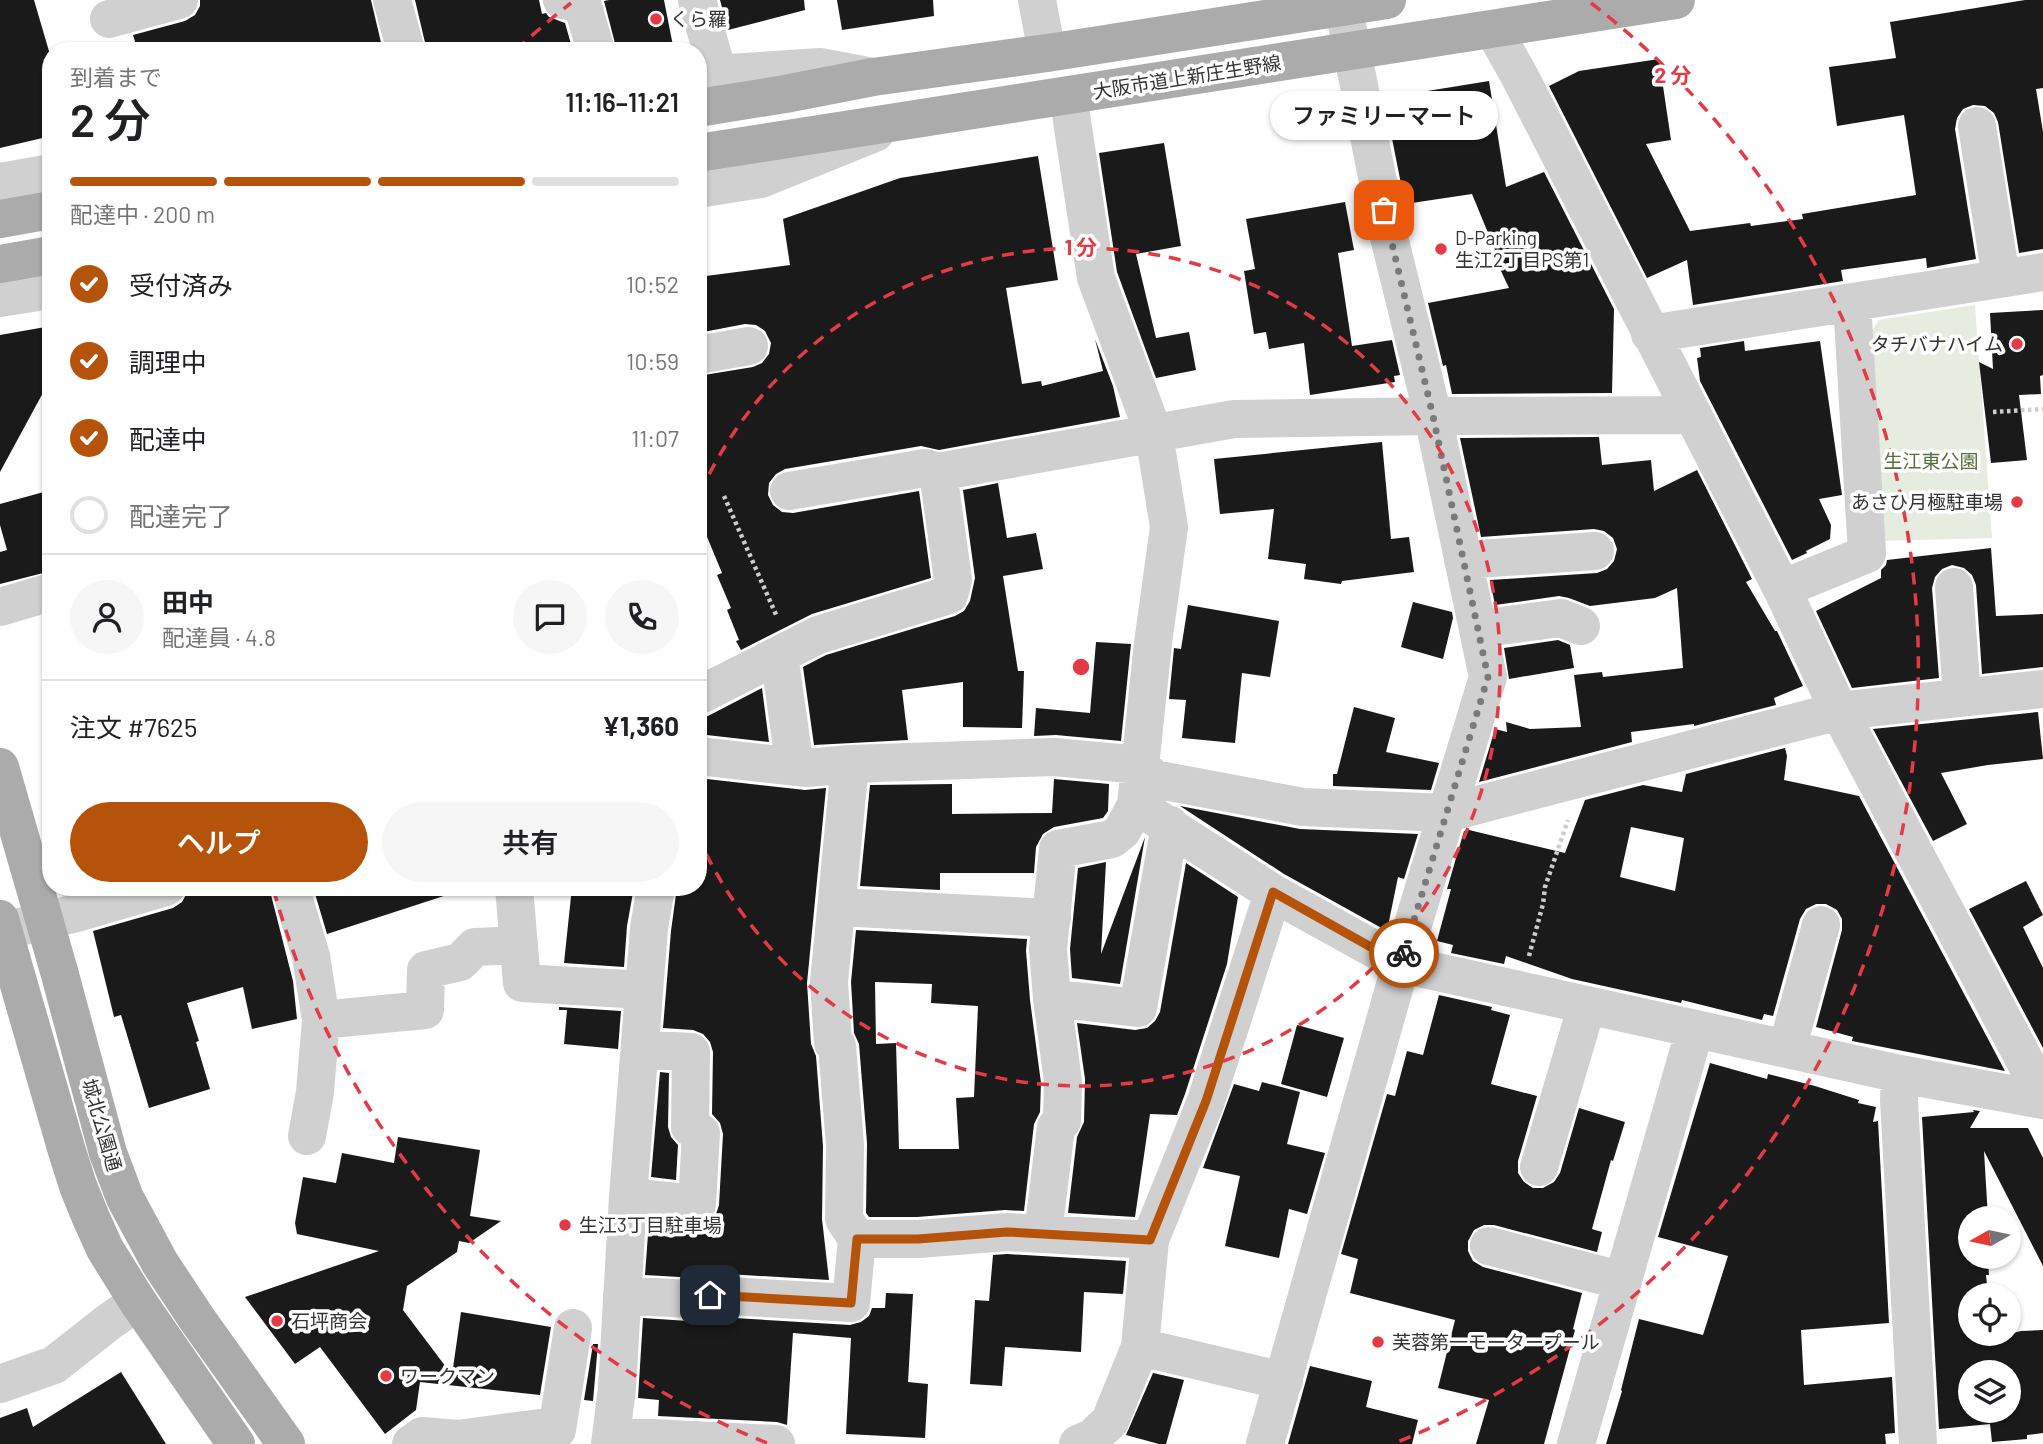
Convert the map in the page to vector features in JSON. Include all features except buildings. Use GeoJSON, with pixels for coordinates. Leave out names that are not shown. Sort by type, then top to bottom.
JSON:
{"type":"FeatureCollection","features":[{"type":"Feature","properties":{"kind":"main road"},"geometry":{"type":"LineString","coordinates":[[707,107],[873,77],[1047,53],[1343,3],[1387,0]]}},
{"type":"Feature","properties":{"kind":"main road","name":"大阪市道上新庄生野線"},"geometry":{"type":"LineString","coordinates":[[707,152],[1676,0]]}},
{"type":"Feature","properties":{"kind":"main road"},"geometry":{"type":"LineString","coordinates":[[0,219],[42,212]]}},
{"type":"Feature","properties":{"kind":"main road"},"geometry":{"type":"LineString","coordinates":[[0,264],[42,257]]}},
{"type":"Feature","properties":{"kind":"main road","name":"城北公園通"},"geometry":{"type":"LineString","coordinates":[[0,767],[108,1153],[125,1198],[160,1263],[286,1444]]}},
{"type":"Feature","properties":{"kind":"main road"},"geometry":{"type":"LineString","coordinates":[[1,927],[78,1186],[105,1249],[138,1302],[236,1444]]}},
{"type":"Feature","properties":{"kind":"street"},"geometry":{"type":"LineString","coordinates":[[110,23],[179,0]]}},
{"type":"Feature","properties":{"kind":"street"},"geometry":{"type":"LineString","coordinates":[[392,0],[404,42]]}},
{"type":"Feature","properties":{"kind":"street"},"geometry":{"type":"LineString","coordinates":[[562,0],[582,3],[593,42]]}},
{"type":"Feature","properties":{"kind":"street"},"geometry":{"type":"LineString","coordinates":[[697,0],[703,42]]}},
{"type":"Feature","properties":{"kind":"street"},"geometry":{"type":"LineString","coordinates":[[1037,0],[1047,53]]}},
{"type":"Feature","properties":{"kind":"street"},"geometry":{"type":"LineString","coordinates":[[1265,1444],[1401,964],[1488,677],[1433,416],[1389,237],[1343,3]]}},
{"type":"Feature","properties":{"kind":"street"},"geometry":{"type":"LineString","coordinates":[[1493,29],[1782,589],[1839,711],[2043,1095]]}},
{"type":"Feature","properties":{"kind":"street"},"geometry":{"type":"LineString","coordinates":[[708,74],[820,67],[873,77]]}},
{"type":"Feature","properties":{"kind":"street"},"geometry":{"type":"LineString","coordinates":[[1043,1234],[1056,1127],[1062,1121],[1063,1082],[1048,949],[1058,849],[1112,839],[1122,831],[1136,805],[1153,643],[1169,527],[1154,434],[1096,278],[1068,95]]}},
{"type":"Feature","properties":{"kind":"street"},"geometry":{"type":"LineString","coordinates":[[707,188],[761,179],[910,119]]}},
{"type":"Feature","properties":{"kind":"street"},"geometry":{"type":"LineString","coordinates":[[1977,126],[2001,278]]}},
{"type":"Feature","properties":{"kind":"street"},"geometry":{"type":"LineString","coordinates":[[0,182],[42,175]]}},
{"type":"Feature","properties":{"kind":"street"},"geometry":{"type":"LineString","coordinates":[[1650,334],[2043,272]]}},
{"type":"Feature","properties":{"kind":"street"},"geometry":{"type":"LineString","coordinates":[[0,298],[42,291]]}},
{"type":"Feature","properties":{"kind":"street"},"geometry":{"type":"LineString","coordinates":[[1782,589],[1867,554],[1852,302]]}},
{"type":"Feature","properties":{"kind":"street"},"geometry":{"type":"LineString","coordinates":[[707,353],[749,346]]}},
{"type":"Feature","properties":{"kind":"street"},"geometry":{"type":"LineString","coordinates":[[789,491],[925,468],[938,472],[1234,419],[1692,415]]}},
{"type":"Feature","properties":{"kind":"street"},"geometry":{"type":"LineString","coordinates":[[707,691],[818,635],[949,595],[953,580],[938,472]]}},
{"type":"Feature","properties":{"kind":"street"},"geometry":{"type":"LineString","coordinates":[[1463,560],[1595,551]]}},
{"type":"Feature","properties":{"kind":"street"},"geometry":{"type":"LineString","coordinates":[[1954,587],[1962,698]]}},
{"type":"Feature","properties":{"kind":"street"},"geometry":{"type":"LineString","coordinates":[[0,607],[42,595]]}},
{"type":"Feature","properties":{"kind":"street"},"geometry":{"type":"LineString","coordinates":[[1478,629],[1561,618],[1581,626]]}},
{"type":"Feature","properties":{"kind":"street"},"geometry":{"type":"LineString","coordinates":[[785,652],[795,767]]}},
{"type":"Feature","properties":{"kind":"street"},"geometry":{"type":"LineString","coordinates":[[707,757],[807,768],[1054,757],[1140,765],[1154,779],[1303,807],[1447,813],[1839,711],[2043,688]]}},
{"type":"Feature","properties":{"kind":"street"},"geometry":{"type":"LineString","coordinates":[[622,1295],[704,1300],[710,1295],[851,1303],[857,1239],[844,1219],[845,1145],[829,982],[850,764]]}},
{"type":"Feature","properties":{"kind":"street"},"geometry":{"type":"LineString","coordinates":[[1136,805],[1273,892],[1401,964],[1900,1074],[2043,1100]]}},
{"type":"Feature","properties":{"kind":"street"},"geometry":{"type":"LineString","coordinates":[[1052,998],[1138,1008],[1170,825]]}},
{"type":"Feature","properties":{"kind":"street"},"geometry":{"type":"LineString","coordinates":[[1087,1442],[1110,1421],[1140,1348],[1150,1240],[1206,1101],[1273,892]]}},
{"type":"Feature","properties":{"kind":"street"},"geometry":{"type":"LineString","coordinates":[[1,927],[44,921],[134,896]]}},
{"type":"Feature","properties":{"kind":"street"},"geometry":{"type":"LineString","coordinates":[[293,896],[311,956],[321,1020],[315,1092],[307,1136]]}},
{"type":"Feature","properties":{"kind":"street"},"geometry":{"type":"LineString","coordinates":[[515,896],[522,983],[645,990]]}},
{"type":"Feature","properties":{"kind":"street"},"geometry":{"type":"LineString","coordinates":[[654,896],[649,928],[628,1197],[617,1388],[610,1440],[776,1444]]}},
{"type":"Feature","properties":{"kind":"street"},"geometry":{"type":"LineString","coordinates":[[836,907],[1052,918]]}},
{"type":"Feature","properties":{"kind":"street"},"geometry":{"type":"LineString","coordinates":[[1787,1049],[1821,925]]}},
{"type":"Feature","properties":{"kind":"street"},"geometry":{"type":"LineString","coordinates":[[321,1020],[425,1010],[426,970],[460,962],[475,947],[519,945]]}},
{"type":"Feature","properties":{"kind":"street"},"geometry":{"type":"LineString","coordinates":[[1539,1167],[1587,1005]]}},
{"type":"Feature","properties":{"kind":"street"},"geometry":{"type":"LineString","coordinates":[[1576,1444],[1695,1029]]}},
{"type":"Feature","properties":{"kind":"street"},"geometry":{"type":"LineString","coordinates":[[628,1197],[696,1204],[701,1133],[690,1127],[691,1052],[640,1049]]}},
{"type":"Feature","properties":{"kind":"street"},"geometry":{"type":"LineString","coordinates":[[1900,1074],[1899,1100],[1918,1444]]}},
{"type":"Feature","properties":{"kind":"street"},"geometry":{"type":"LineString","coordinates":[[857,1239],[918,1239],[1007,1232],[1150,1240]]}},
{"type":"Feature","properties":{"kind":"street"},"geometry":{"type":"LineString","coordinates":[[1489,1246],[1623,1281]]}},
{"type":"Feature","properties":{"kind":"street"},"geometry":{"type":"LineString","coordinates":[[0,1384],[54,1365],[138,1302]]}},
{"type":"Feature","properties":{"kind":"street"},"geometry":{"type":"LineString","coordinates":[[411,1444],[422,1436],[458,1439],[540,1428],[557,1430],[573,1328]]}},
{"type":"Feature","properties":{"kind":"street"},"geometry":{"type":"LineString","coordinates":[[1140,1348],[1284,1381]]}},
{"type":"Feature","properties":{"kind":"path"},"geometry":{"type":"LineString","coordinates":[[1993,412],[2043,409]]}},
{"type":"Feature","properties":{"kind":"path"},"geometry":{"type":"LineString","coordinates":[[724,496],[785,652]]}},
{"type":"Feature","properties":{"kind":"path"},"geometry":{"type":"LineString","coordinates":[[1520,990],[1545,887],[1586,776]]}},
{"type":"Feature","properties":{"kind":"green space","name":"生江東公園"},"geometry":{"type":"Polygon","coordinates":[[[1975,305],[1992,538],[1881,541],[1868,337],[1879,320],[1975,305]]]}},
{"type":"Feature","properties":{"kind":"way so far"},"geometry":{"type":"LineString","coordinates":[[1384,210],[1433,416],[1488,677],[1404,953]]}},
{"type":"Feature","properties":{"kind":"place","name":"くら羅"},"geometry":{"type":"Point","coordinates":[656,19]}},
{"type":"Feature","properties":{"kind":"place","name":"ファミリーマート"},"geometry":{"type":"Point","coordinates":[1384,210]}},
{"type":"Feature","properties":{"kind":"place","name":"D-Parking 生江2丁目PS第1"},"geometry":{"type":"Point","coordinates":[1441,249]}},
{"type":"Feature","properties":{"kind":"place","name":"タチバナハイム"},"geometry":{"type":"Point","coordinates":[2017,344]}},
{"type":"Feature","properties":{"kind":"place","name":"あさひ月極駐車場"},"geometry":{"type":"Point","coordinates":[2017,502]}},
{"type":"Feature","properties":{"kind":"place","name":"生江3丁目駐車場"},"geometry":{"type":"Point","coordinates":[565,1225]}},
{"type":"Feature","properties":{"kind":"place","name":"石坪商会"},"geometry":{"type":"Point","coordinates":[277,1321]}},
{"type":"Feature","properties":{"kind":"place","name":"芙蓉第一モータープール"},"geometry":{"type":"Point","coordinates":[1378,1342]}},
{"type":"Feature","properties":{"kind":"place","name":"ワークマン"},"geometry":{"type":"Point","coordinates":[386,1376]}},
{"type":"Feature","properties":{"kind":"route"},"geometry":{"type":"LineString","coordinates":[[710,1295],[851,1303],[857,1239],[918,1239],[1007,1232],[1150,1240],[1206,1101],[1273,892],[1401,964],[1404,953]]}}]}
